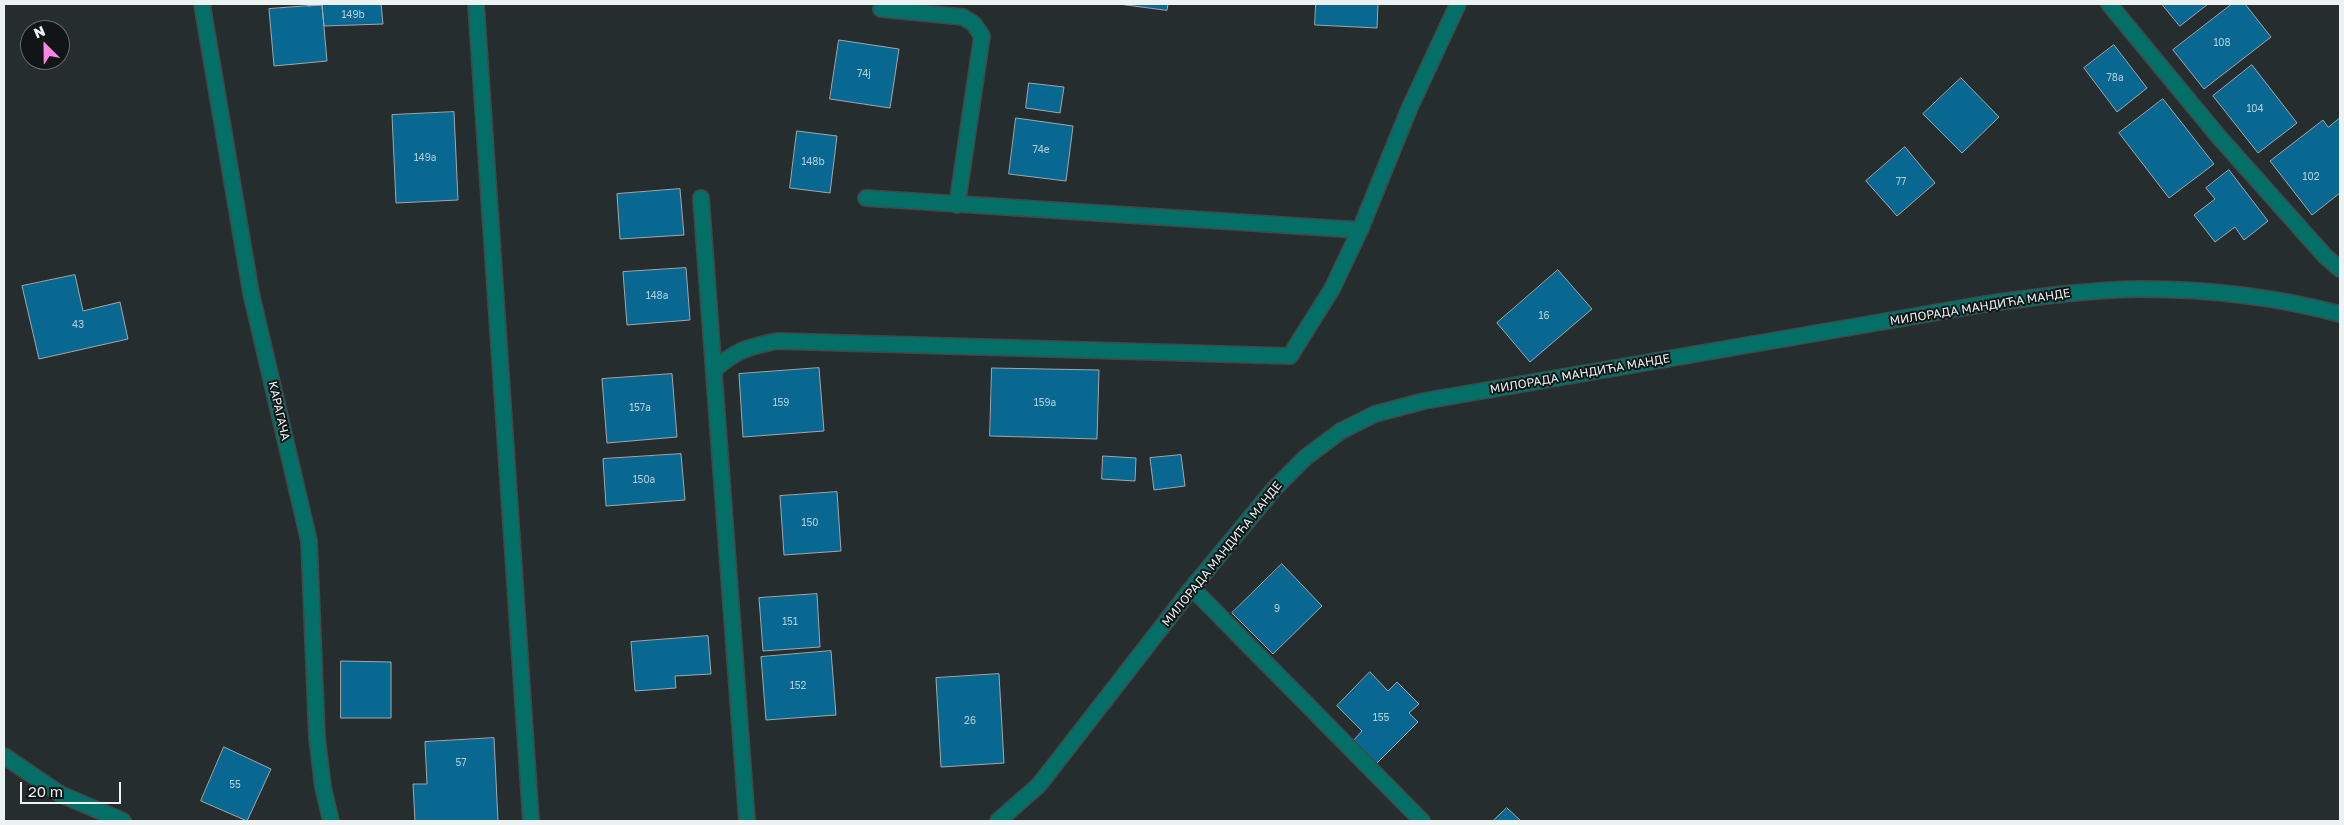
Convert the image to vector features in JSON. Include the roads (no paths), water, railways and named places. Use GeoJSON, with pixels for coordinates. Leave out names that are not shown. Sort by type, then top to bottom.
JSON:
{"type":"FeatureCollection","features":[{"type":"Feature","properties":{"kind":"street","name":"КАРАГАЧА"},"geometry":{"type":"LineString","coordinates":[[202,4],[251,293],[308,541],[317,738],[323,788],[331,821]]}},
{"type":"Feature","properties":{"kind":"street"},"geometry":{"type":"LineString","coordinates":[[476,4],[531,821]]}},
{"type":"Feature","properties":{"kind":"street"},"geometry":{"type":"LineString","coordinates":[[714,370],[731,355],[751,346],[777,340],[1290,356],[1332,289],[1360,230],[1410,107],[1458,4]]}},
{"type":"Feature","properties":{"kind":"street"},"geometry":{"type":"LineString","coordinates":[[2109,4],[2219,137],[2324,256],[2340,269]]}},
{"type":"Feature","properties":{"kind":"street"},"geometry":{"type":"LineString","coordinates":[[881,9],[963,17],[974,24],[982,36],[957,206]]}},
{"type":"Feature","properties":{"kind":"street"},"geometry":{"type":"LineString","coordinates":[[701,198],[747,821]]}},
{"type":"Feature","properties":{"kind":"street"},"geometry":{"type":"LineString","coordinates":[[866,198],[957,206],[1360,230]]}},
{"type":"Feature","properties":{"kind":"street","name":"МИЛОРАДА МАНДИЋА МАНДЕ"},"geometry":{"type":"LineString","coordinates":[[998,821],[1038,785],[1192,588],[1274,489],[1306,457],[1341,431],[1375,414],[1424,401],[1985,304],[2063,294],[2141,289],[2245,295],[2340,314]]}},
{"type":"Feature","properties":{"kind":"street"},"geometry":{"type":"LineString","coordinates":[[1192,588],[1422,821]]}},
{"type":"Feature","properties":{"kind":"street"},"geometry":{"type":"LineString","coordinates":[[4,756],[60,794],[122,821]]}}]}
